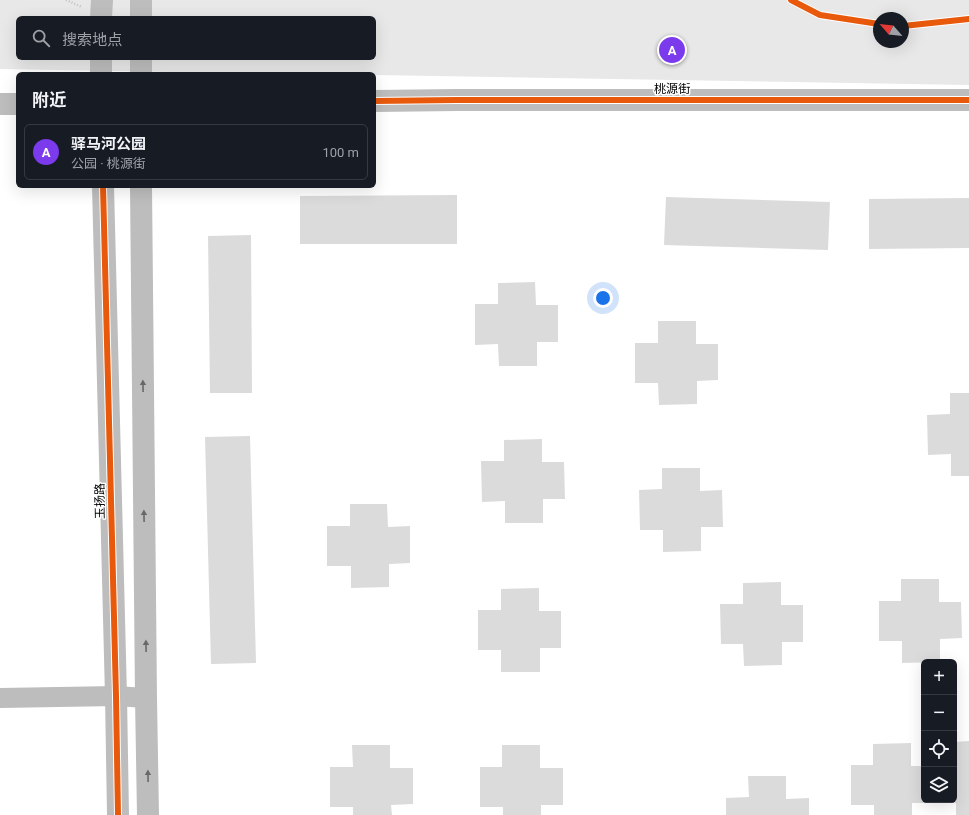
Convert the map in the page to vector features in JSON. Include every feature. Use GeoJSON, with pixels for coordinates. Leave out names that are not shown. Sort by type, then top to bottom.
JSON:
{"type":"FeatureCollection","features":[{"type":"Feature","properties":{"kind":"street"},"geometry":{"type":"LineString","coordinates":[[101,16],[102,0]]}},
{"type":"Feature","properties":{"kind":"street"},"geometry":{"type":"LineString","coordinates":[[141,0],[141,16]]}},
{"type":"Feature","properties":{"kind":"street"},"geometry":{"type":"LineString","coordinates":[[101,60],[101,72]]}},
{"type":"Feature","properties":{"kind":"street"},"geometry":{"type":"LineString","coordinates":[[141,60],[141,72]]}},
{"type":"Feature","properties":{"kind":"street","name":"桃源街"},"geometry":{"type":"LineString","coordinates":[[376,101],[969,100]]}},
{"type":"Feature","properties":{"kind":"street"},"geometry":{"type":"LineString","coordinates":[[0,104],[16,104]]}},
{"type":"Feature","properties":{"kind":"street","name":"玉扬路"},"geometry":{"type":"LineString","coordinates":[[103,188],[118,815]]}},
{"type":"Feature","properties":{"kind":"street"},"geometry":{"type":"LineString","coordinates":[[141,188],[148,815]]}},
{"type":"Feature","properties":{"kind":"street"},"geometry":{"type":"LineString","coordinates":[[0,698],[116,696],[146,698]]}},
{"type":"Feature","properties":{"kind":"shaded area"},"geometry":{"type":"Polygon","coordinates":[[[0,0],[969,0],[969,85],[376,75],[376,72],[175,72],[0,69],[0,0]]]}},
{"type":"Feature","properties":{"kind":"building"},"geometry":{"type":"Polygon","coordinates":[[[457,195],[457,244],[300,244],[300,196],[457,195]]]}},
{"type":"Feature","properties":{"kind":"building"},"geometry":{"type":"Polygon","coordinates":[[[666,197],[830,202],[828,250],[664,245],[666,197]]]}},
{"type":"Feature","properties":{"kind":"building"},"geometry":{"type":"Polygon","coordinates":[[[969,198],[969,248],[869,249],[869,199],[969,198]]]}},
{"type":"Feature","properties":{"kind":"building"},"geometry":{"type":"Polygon","coordinates":[[[251,235],[252,393],[210,393],[208,236],[251,235]]]}},
{"type":"Feature","properties":{"kind":"building"},"geometry":{"type":"Polygon","coordinates":[[[535,282],[536,305],[558,305],[558,342],[537,342],[537,366],[499,366],[498,344],[475,345],[475,304],[498,304],[498,283],[535,282]]]}},
{"type":"Feature","properties":{"kind":"building"},"geometry":{"type":"Polygon","coordinates":[[[658,321],[696,321],[696,344],[718,344],[718,380],[697,381],[697,404],[659,405],[658,383],[635,383],[635,343],[658,343],[658,321]]]}},
{"type":"Feature","properties":{"kind":"building"},"geometry":{"type":"Polygon","coordinates":[[[950,393],[969,393],[969,476],[951,476],[951,454],[928,455],[927,415],[950,414],[950,393]]]}},
{"type":"Feature","properties":{"kind":"building"},"geometry":{"type":"Polygon","coordinates":[[[250,436],[256,663],[211,664],[205,437],[250,436]]]}},
{"type":"Feature","properties":{"kind":"building"},"geometry":{"type":"Polygon","coordinates":[[[542,439],[542,462],[564,462],[565,499],[543,499],[543,523],[505,523],[505,501],[482,502],[481,461],[504,461],[504,440],[542,439]]]}},
{"type":"Feature","properties":{"kind":"building"},"geometry":{"type":"Polygon","coordinates":[[[662,468],[700,468],[700,491],[722,490],[723,527],[701,527],[701,551],[663,552],[663,530],[640,530],[639,490],[662,489],[662,468]]]}},
{"type":"Feature","properties":{"kind":"building"},"geometry":{"type":"Polygon","coordinates":[[[350,504],[387,504],[388,527],[410,526],[410,563],[389,564],[389,587],[351,588],[351,566],[327,566],[327,526],[350,526],[350,504]]]}},
{"type":"Feature","properties":{"kind":"building"},"geometry":{"type":"Polygon","coordinates":[[[901,579],[939,579],[939,602],[961,602],[962,638],[940,639],[940,659],[921,659],[921,662],[902,663],[902,641],[879,641],[879,601],[901,601],[901,579]]]}},
{"type":"Feature","properties":{"kind":"building"},"geometry":{"type":"Polygon","coordinates":[[[781,582],[781,605],[803,605],[803,642],[782,642],[782,665],[744,666],[743,644],[721,644],[720,604],[743,604],[743,583],[781,582]]]}},
{"type":"Feature","properties":{"kind":"building"},"geometry":{"type":"Polygon","coordinates":[[[539,588],[539,611],[561,611],[561,648],[540,648],[540,672],[501,672],[501,650],[478,650],[478,610],[501,610],[501,589],[539,588]]]}},
{"type":"Feature","properties":{"kind":"building"},"geometry":{"type":"Polygon","coordinates":[[[969,741],[969,815],[956,815],[957,742],[969,741]]]}},
{"type":"Feature","properties":{"kind":"building"},"geometry":{"type":"Polygon","coordinates":[[[911,743],[911,766],[921,766],[921,803],[912,803],[912,815],[874,815],[874,805],[851,805],[851,765],[873,765],[873,744],[911,743]]]}},
{"type":"Feature","properties":{"kind":"building"},"geometry":{"type":"Polygon","coordinates":[[[352,745],[390,745],[390,768],[413,768],[413,804],[391,805],[392,815],[353,815],[353,807],[330,807],[330,767],[353,767],[352,745]]]}},
{"type":"Feature","properties":{"kind":"building"},"geometry":{"type":"Polygon","coordinates":[[[502,745],[540,745],[540,768],[563,768],[563,805],[541,805],[541,815],[503,815],[503,807],[480,807],[480,767],[502,767],[502,745]]]}},
{"type":"Feature","properties":{"kind":"building"},"geometry":{"type":"Polygon","coordinates":[[[748,776],[786,776],[786,799],[809,798],[809,815],[726,815],[726,798],[749,797],[748,776]]]}},
{"type":"Feature","properties":{"kind":"cycle path"},"geometry":{"type":"LineString","coordinates":[[791,0],[820,15],[873,23]]}},
{"type":"Feature","properties":{"kind":"cycle path"},"geometry":{"type":"LineString","coordinates":[[909,25],[969,19]]}},
{"type":"Feature","properties":{"kind":"cycle path"},"geometry":{"type":"LineString","coordinates":[[376,101],[969,100]]}},
{"type":"Feature","properties":{"kind":"cycle path"},"geometry":{"type":"LineString","coordinates":[[103,188],[118,815]]}},
{"type":"Feature","properties":{"kind":"place","name":"驿马河公园"},"geometry":{"type":"Point","coordinates":[672,50]}}]}
